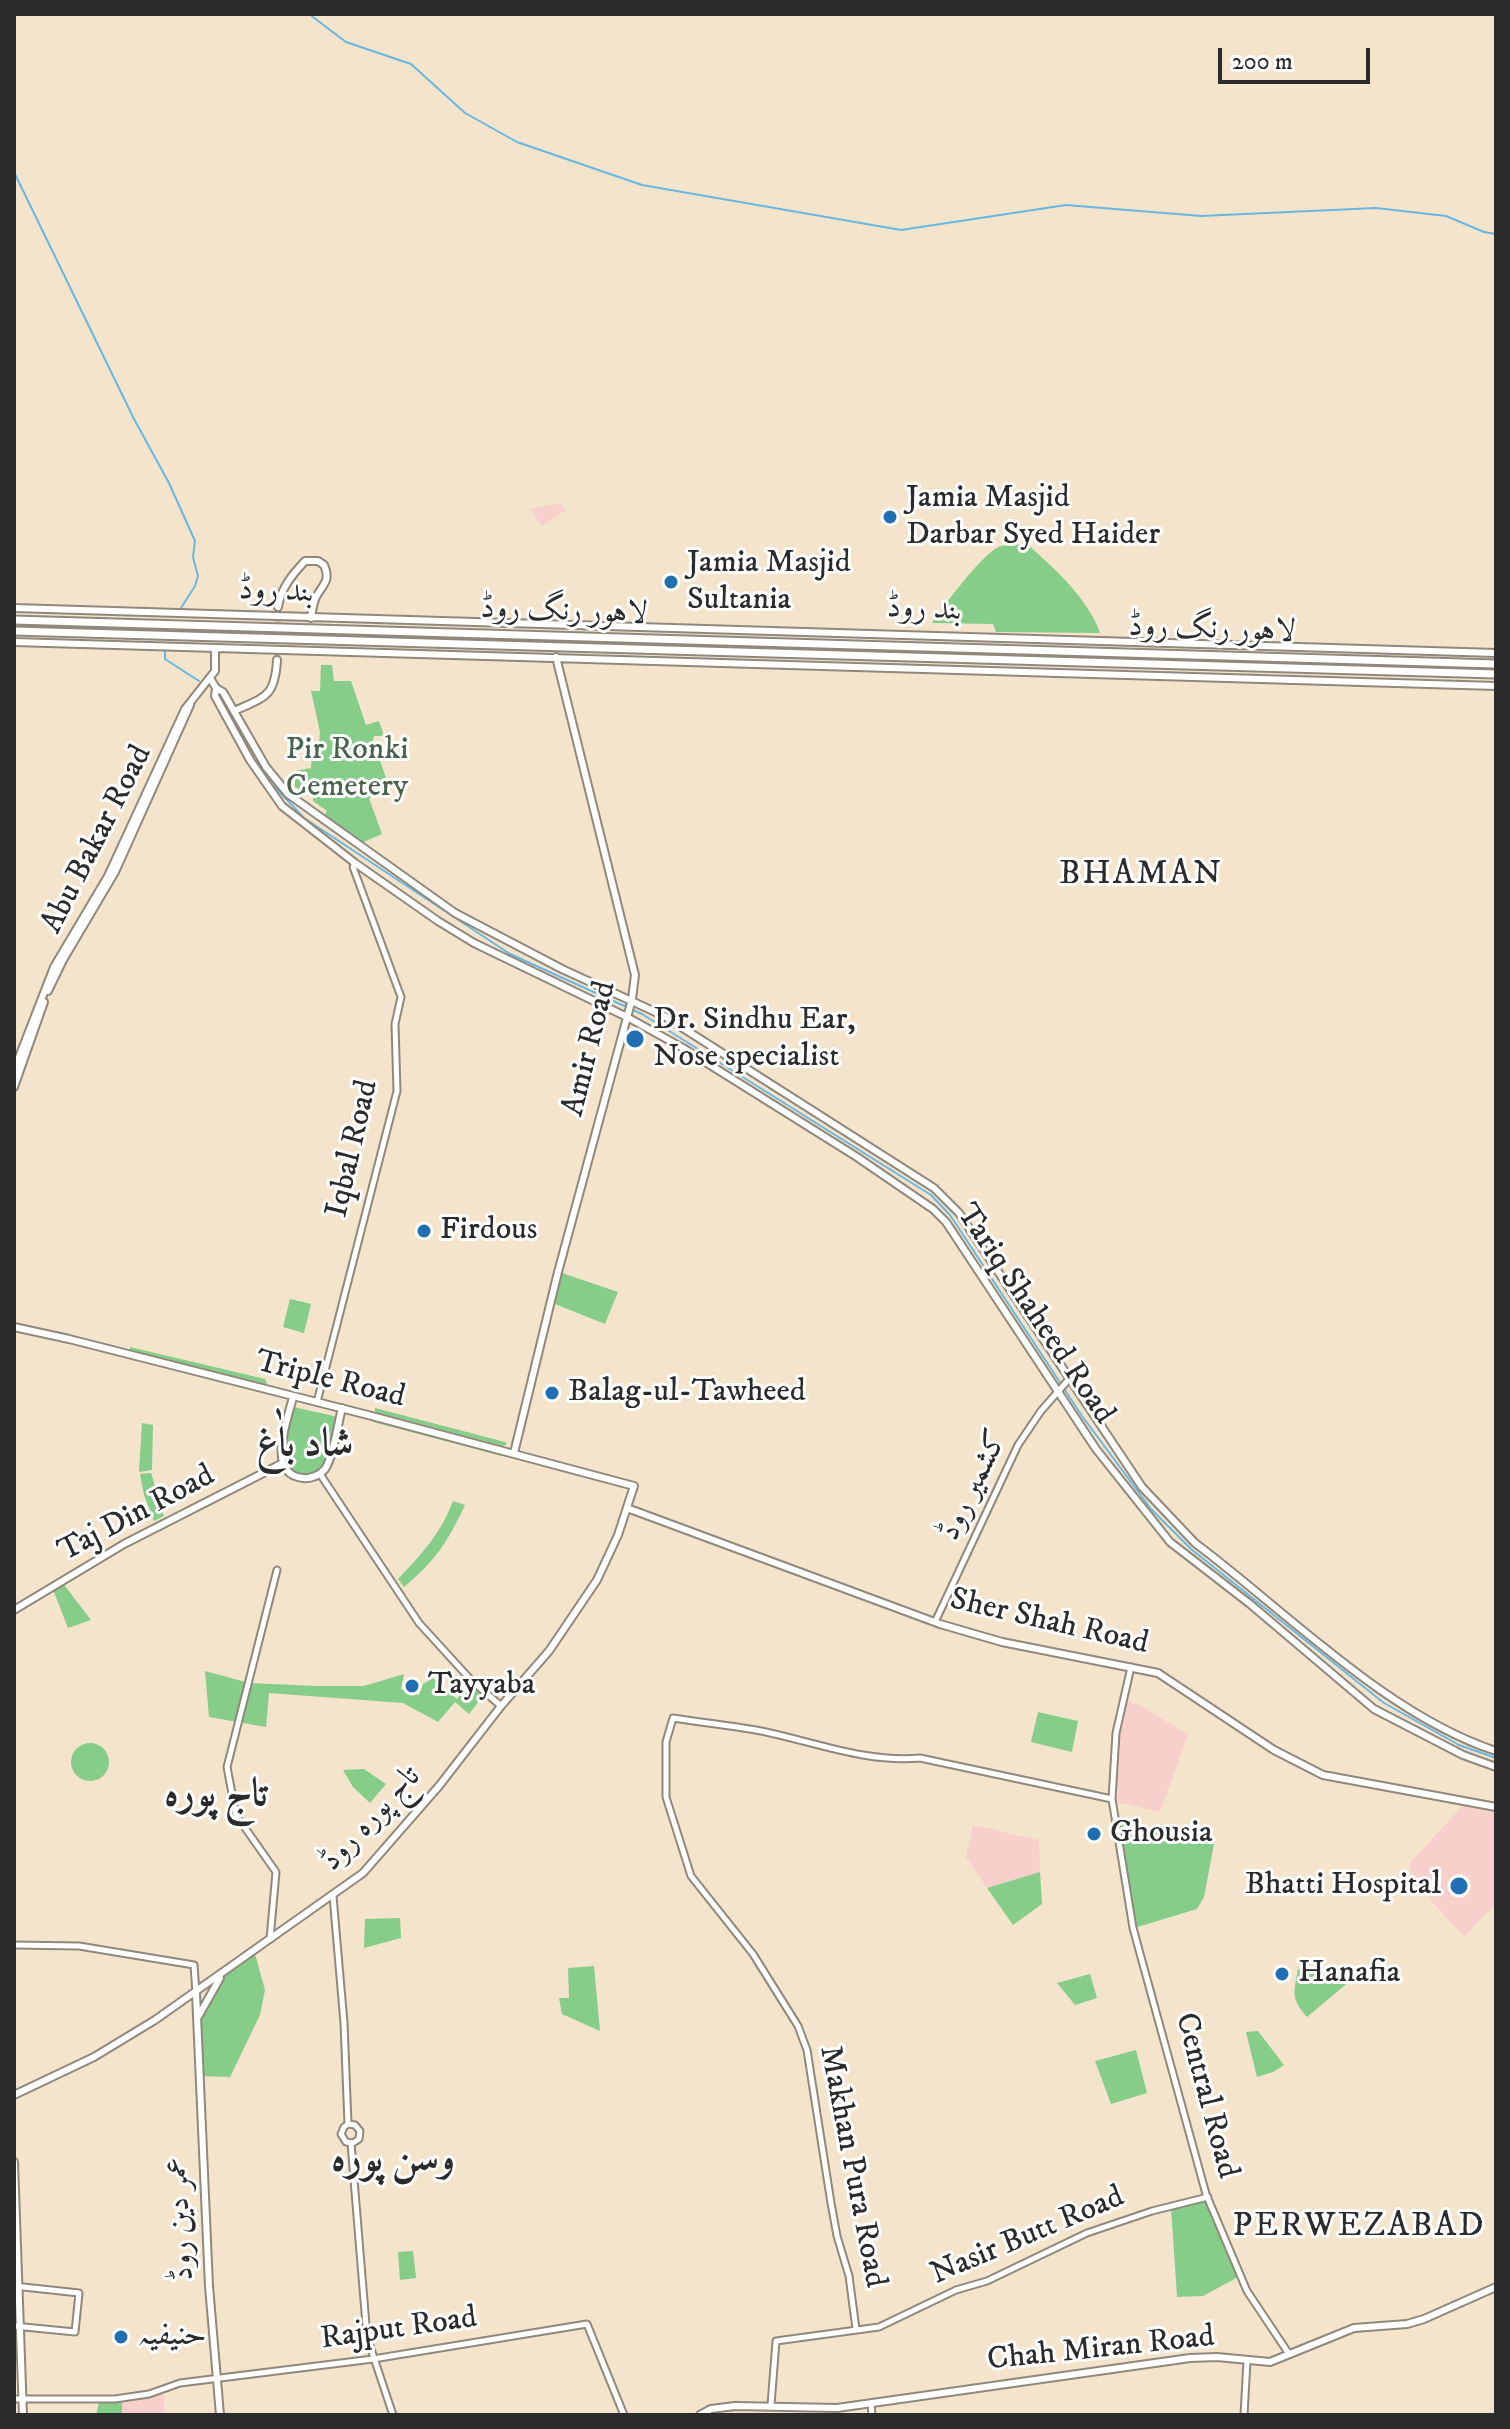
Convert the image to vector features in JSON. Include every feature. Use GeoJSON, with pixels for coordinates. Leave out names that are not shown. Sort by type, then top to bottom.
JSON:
{"type":"FeatureCollection","features":[{"type":"Feature","properties":{"kind":"highway","name":"لاہور رنگ روڈ"},"geometry":{"type":"LineString","coordinates":[[14,620],[1496,664]]}},
{"type":"Feature","properties":{"kind":"highway","name":"لاہور رنگ روڈ"},"geometry":{"type":"LineString","coordinates":[[14,631],[1496,674]]}},
{"type":"Feature","properties":{"kind":"main road"},"geometry":{"type":"LineString","coordinates":[[278,607],[285,584],[305,561],[318,561],[324,565],[327,578],[315,598],[311,618]]}},
{"type":"Feature","properties":{"kind":"main road","name":"بند روڈ"},"geometry":{"type":"LineString","coordinates":[[14,608],[1496,653]]}},
{"type":"Feature","properties":{"kind":"main road","name":"بند روڈ"},"geometry":{"type":"LineString","coordinates":[[14,642],[1496,686]]}},
{"type":"Feature","properties":{"kind":"main road","name":"Abu Bakar Road"},"geometry":{"type":"LineString","coordinates":[[14,1070],[53,979],[115,872],[190,705],[215,671],[215,648]]}},
{"type":"Feature","properties":{"kind":"main road","name":"Amir Road"},"geometry":{"type":"LineString","coordinates":[[514,1453],[558,1272],[631,1001],[635,967],[556,657]]}},
{"type":"Feature","properties":{"kind":"main road"},"geometry":{"type":"LineString","coordinates":[[234,711],[267,695],[276,678],[277,660]]}},
{"type":"Feature","properties":{"kind":"main road","name":"Tariq Shaheed Road"},"geometry":{"type":"LineString","coordinates":[[210,678],[216,688],[223,692],[276,781],[288,794],[455,913],[481,929],[689,1031],[943,1196],[959,1213],[1150,1498],[1195,1543],[1365,1680],[1464,1741],[1496,1751]]}},
{"type":"Feature","properties":{"kind":"main road","name":"Tariq Shaheed Road"},"geometry":{"type":"LineString","coordinates":[[216,688],[215,696],[246,754],[294,819],[474,943],[627,1016],[683,1048],[857,1157],[933,1209],[946,1222],[1096,1449],[1170,1542],[1188,1559],[1250,1604],[1374,1709],[1449,1749],[1496,1767]]}},
{"type":"Feature","properties":{"kind":"main road"},"geometry":{"type":"LineString","coordinates":[[356,862],[365,849]]}},
{"type":"Feature","properties":{"kind":"main road","name":"Abu Bakar Road"},"geometry":{"type":"LineString","coordinates":[[14,1087],[32,1030]]}},
{"type":"Feature","properties":{"kind":"main road","name":"Triple Road"},"geometry":{"type":"LineString","coordinates":[[14,1327],[342,1408],[634,1486]]}},
{"type":"Feature","properties":{"kind":"main road"},"geometry":{"type":"LineString","coordinates":[[293,1397],[281,1451],[289,1473],[301,1478],[320,1474],[328,1463],[342,1408]]}},
{"type":"Feature","properties":{"kind":"main road","name":"Taj Din Road"},"geometry":{"type":"LineString","coordinates":[[14,1610],[124,1544],[283,1463]]}},
{"type":"Feature","properties":{"kind":"main road","name":"تاج پورہ روڈ"},"geometry":{"type":"LineString","coordinates":[[14,2095],[94,2057],[196,1993],[333,1896],[372,1864],[549,1651],[597,1580],[634,1486]]}},
{"type":"Feature","properties":{"kind":"main road","name":"Sher Shah Road"},"geometry":{"type":"LineString","coordinates":[[627,1508],[935,1622],[1002,1642],[1158,1673],[1274,1750],[1323,1775],[1496,1807]]}},
{"type":"Feature","properties":{"kind":"main road","name":"تاج پورہ روڈ"},"geometry":{"type":"LineString","coordinates":[[196,2020],[221,1975]]}},
{"type":"Feature","properties":{"kind":"main road","name":"عمر دین روڈ"},"geometry":{"type":"LineString","coordinates":[[196,1993],[209,2286],[220,2415]]}},
{"type":"Feature","properties":{"kind":"main road"},"geometry":{"type":"LineString","coordinates":[[14,2162],[23,2415]]}},
{"type":"Feature","properties":{"kind":"main road","name":"Chah Miran Road"},"geometry":{"type":"LineString","coordinates":[[700,2415],[711,2409],[735,2406],[837,2408],[1165,2361],[1217,2357],[1270,2362],[1354,2328],[1407,2324],[1424,2319],[1496,2287]]}},
{"type":"Feature","properties":{"kind":"street","name":"Iqbal Road"},"geometry":{"type":"LineString","coordinates":[[317,1402],[397,1091],[395,1024],[401,997],[353,867],[356,862]]}},
{"type":"Feature","properties":{"kind":"street","name":"کشمیر روڈ"},"geometry":{"type":"LineString","coordinates":[[935,1622],[1018,1445],[1069,1379]]}},
{"type":"Feature","properties":{"kind":"street"},"geometry":{"type":"LineString","coordinates":[[320,1474],[419,1623],[471,1680],[501,1706]]}},
{"type":"Feature","properties":{"kind":"street"},"geometry":{"type":"LineString","coordinates":[[270,1939],[276,1872],[236,1815],[227,1767],[277,1570]]}},
{"type":"Feature","properties":{"kind":"street","name":"Central Road"},"geometry":{"type":"LineString","coordinates":[[1131,1666],[1116,1733],[1112,1799],[1133,1928],[1208,2197],[1247,2291],[1289,2354]]}},
{"type":"Feature","properties":{"kind":"street","name":"Makhan Pura Road"},"geometry":{"type":"LineString","coordinates":[[856,2329],[849,2276],[831,2203],[807,2050],[798,2026],[753,1954],[691,1876],[666,1797],[666,1742],[673,1718],[767,1733],[864,1755],[895,1760],[920,1758],[1112,1799]]}},
{"type":"Feature","properties":{"kind":"street"},"geometry":{"type":"LineString","coordinates":[[333,1896],[344,2023],[348,2124],[341,2136],[351,2143]]}},
{"type":"Feature","properties":{"kind":"street"},"geometry":{"type":"LineString","coordinates":[[14,1945],[79,1946],[194,1965],[196,1993]]}},
{"type":"Feature","properties":{"kind":"street"},"geometry":{"type":"LineString","coordinates":[[348,2124],[355,2125],[360,2133],[357,2141],[351,2143]]}},
{"type":"Feature","properties":{"kind":"street"},"geometry":{"type":"LineString","coordinates":[[351,2143],[367,2337],[393,2415]]}},
{"type":"Feature","properties":{"kind":"street","name":"Nasir Butt Road"},"geometry":{"type":"LineString","coordinates":[[771,2405],[776,2341],[879,2327],[956,2290],[987,2281],[1087,2233],[1152,2211],[1208,2197]]}},
{"type":"Feature","properties":{"kind":"street"},"geometry":{"type":"LineString","coordinates":[[17,2286],[79,2293],[75,2332],[18,2326]]}},
{"type":"Feature","properties":{"kind":"street","name":"Rajput Road"},"geometry":{"type":"LineString","coordinates":[[14,2399],[115,2399],[149,2394],[180,2383],[373,2359],[587,2324],[624,2415]]}},
{"type":"Feature","properties":{"kind":"street"},"geometry":{"type":"LineString","coordinates":[[1244,2415],[1247,2361]]}},
{"type":"Feature","properties":{"kind":"street"},"geometry":{"type":"LineString","coordinates":[[871,2403],[872,2415]]}},
{"type":"Feature","properties":{"kind":"shaded area"},"geometry":{"type":"Polygon","coordinates":[[[560,503],[566,510],[542,526],[530,509],[560,503]]]}},
{"type":"Feature","properties":{"kind":"shaded area"},"geometry":{"type":"Polygon","coordinates":[[[1125,1700],[1142,1706],[1188,1735],[1160,1812],[1113,1801],[1118,1734],[1125,1700]]]}},
{"type":"Feature","properties":{"kind":"shaded area","name":"Bhatti Hospital"},"geometry":{"type":"Polygon","coordinates":[[[1465,1803],[1496,1808],[1496,1904],[1464,1937],[1434,1904],[1410,1869],[1410,1863],[1465,1803]]]}},
{"type":"Feature","properties":{"kind":"shaded area"},"geometry":{"type":"Polygon","coordinates":[[[973,1825],[1039,1840],[1040,1872],[987,1888],[966,1857],[973,1825]]]}},
{"type":"Feature","properties":{"kind":"shaded area"},"geometry":{"type":"Polygon","coordinates":[[[163,2389],[165,2415],[122,2415],[122,2398],[163,2389]]]}},
{"type":"Feature","properties":{"kind":"green space"},"geometry":{"type":"Polygon","coordinates":[[[1027,544],[1079,596],[1100,633],[996,632],[993,624],[932,623],[964,580],[994,550],[1004,545],[1027,544]]]}},
{"type":"Feature","properties":{"kind":"green space","name":"Pir Ronki Cemetery"},"geometry":{"type":"Polygon","coordinates":[[[321,665],[332,665],[334,681],[351,681],[366,725],[379,721],[384,736],[374,736],[373,741],[390,789],[369,798],[382,834],[359,844],[323,818],[327,811],[313,801],[313,795],[295,787],[295,771],[311,768],[312,750],[319,745],[320,732],[311,691],[320,691],[321,665]]]}},
{"type":"Feature","properties":{"kind":"green space"},"geometry":{"type":"Polygon","coordinates":[[[562,1273],[618,1292],[605,1324],[555,1304],[562,1273]]]}},
{"type":"Feature","properties":{"kind":"green space"},"geometry":{"type":"Polygon","coordinates":[[[290,1299],[311,1304],[304,1333],[283,1327],[290,1299]]]}},
{"type":"Feature","properties":{"kind":"green space"},"geometry":{"type":"Polygon","coordinates":[[[130,1347],[265,1379],[267,1383],[264,1385],[130,1351],[130,1347]]]}},
{"type":"Feature","properties":{"kind":"green space"},"geometry":{"type":"Polygon","coordinates":[[[294,1407],[338,1417],[326,1461],[309,1474],[300,1475],[291,1471],[286,1464],[284,1446],[294,1407]]]}},
{"type":"Feature","properties":{"kind":"green space"},"geometry":{"type":"Polygon","coordinates":[[[375,1408],[507,1444],[503,1446],[375,1412],[375,1408]]]}},
{"type":"Feature","properties":{"kind":"green space"},"geometry":{"type":"Polygon","coordinates":[[[372,1419],[504,1454],[502,1456],[373,1422],[372,1419]]]}},
{"type":"Feature","properties":{"kind":"green space"},"geometry":{"type":"Polygon","coordinates":[[[142,1423],[153,1425],[152,1470],[139,1472],[142,1423]]]}},
{"type":"Feature","properties":{"kind":"green space"},"geometry":{"type":"Polygon","coordinates":[[[151,1473],[164,1516],[154,1521],[140,1474],[151,1473]]]}},
{"type":"Feature","properties":{"kind":"green space"},"geometry":{"type":"Polygon","coordinates":[[[453,1501],[465,1505],[452,1530],[433,1559],[404,1587],[398,1579],[430,1543],[453,1501]]]}},
{"type":"Feature","properties":{"kind":"green space"},"geometry":{"type":"Polygon","coordinates":[[[62,1582],[91,1620],[68,1628],[52,1587],[62,1582]]]}},
{"type":"Feature","properties":{"kind":"green space"},"geometry":{"type":"Polygon","coordinates":[[[205,1671],[249,1683],[316,1686],[364,1686],[404,1674],[401,1689],[419,1695],[423,1684],[433,1678],[457,1699],[471,1684],[484,1695],[469,1714],[455,1702],[438,1722],[403,1703],[269,1693],[266,1727],[209,1717],[205,1671]]]}},
{"type":"Feature","properties":{"kind":"green space"},"geometry":{"type":"Polygon","coordinates":[[[1038,1712],[1078,1721],[1072,1752],[1031,1742],[1038,1712]]]}},
{"type":"Feature","properties":{"kind":"green space"},"geometry":{"type":"Polygon","coordinates":[[[90,1743],[103,1749],[109,1762],[103,1775],[90,1781],[77,1775],[71,1762],[77,1749],[90,1743]]]}},
{"type":"Feature","properties":{"kind":"green space"},"geometry":{"type":"Polygon","coordinates":[[[364,1769],[386,1784],[370,1803],[353,1787],[343,1770],[364,1769]]]}},
{"type":"Feature","properties":{"kind":"green space"},"geometry":{"type":"Polygon","coordinates":[[[1117,1822],[1214,1844],[1204,1897],[1197,1909],[1134,1928],[1117,1822]]]}},
{"type":"Feature","properties":{"kind":"green space"},"geometry":{"type":"Polygon","coordinates":[[[1040,1872],[1042,1904],[1013,1925],[987,1888],[1040,1872]]]}},
{"type":"Feature","properties":{"kind":"green space"},"geometry":{"type":"Polygon","coordinates":[[[400,1918],[401,1938],[364,1948],[365,1919],[400,1918]]]}},
{"type":"Feature","properties":{"kind":"green space"},"geometry":{"type":"Polygon","coordinates":[[[254,1950],[265,1990],[260,2015],[230,2077],[198,2076],[197,2021],[228,1970],[254,1950]]]}},
{"type":"Feature","properties":{"kind":"green space"},"geometry":{"type":"Polygon","coordinates":[[[594,1966],[600,2031],[562,2014],[559,1998],[569,1998],[568,1968],[594,1966]]]}},
{"type":"Feature","properties":{"kind":"green space"},"geometry":{"type":"Polygon","coordinates":[[[1298,1969],[1350,1981],[1307,2017],[1298,2005],[1295,1994],[1298,1969]]]}},
{"type":"Feature","properties":{"kind":"green space"},"geometry":{"type":"Polygon","coordinates":[[[1090,1974],[1097,1998],[1075,2005],[1057,1983],[1090,1974]]]}},
{"type":"Feature","properties":{"kind":"green space"},"geometry":{"type":"Polygon","coordinates":[[[1258,2031],[1284,2065],[1257,2077],[1246,2032],[1258,2031]]]}},
{"type":"Feature","properties":{"kind":"green space"},"geometry":{"type":"Polygon","coordinates":[[[1136,2050],[1147,2093],[1111,2104],[1095,2061],[1136,2050]]]}},
{"type":"Feature","properties":{"kind":"green space"},"geometry":{"type":"Polygon","coordinates":[[[1208,2197],[1240,2276],[1203,2296],[1177,2297],[1171,2207],[1208,2197]]]}},
{"type":"Feature","properties":{"kind":"green space"},"geometry":{"type":"Polygon","coordinates":[[[413,2251],[416,2278],[400,2280],[398,2252],[413,2251]]]}},
{"type":"Feature","properties":{"kind":"green space"},"geometry":{"type":"Polygon","coordinates":[[[122,2398],[122,2415],[96,2415],[100,2399],[122,2398]]]}},
{"type":"Feature","properties":{"kind":"waterway"},"geometry":{"type":"LineString","coordinates":[[309,14],[346,42],[411,64],[465,113],[517,142],[642,185],[901,230],[1066,205],[1201,216],[1376,208],[1446,216],[1496,234]]}},
{"type":"Feature","properties":{"kind":"waterway"},"geometry":{"type":"LineString","coordinates":[[14,172],[195,541],[193,557],[198,576],[181,608]]}},
{"type":"Feature","properties":{"kind":"waterway"},"geometry":{"type":"LineString","coordinates":[[165,649],[165,659],[199,681]]}},
{"type":"Feature","properties":{"kind":"waterway"},"geometry":{"type":"LineString","coordinates":[[219,695],[271,783],[304,818],[510,954],[642,1014],[931,1195],[950,1215],[1082,1416],[1151,1509],[1191,1549],[1384,1703],[1459,1745],[1496,1758]]}},
{"type":"Feature","properties":{"kind":"tunnel"},"geometry":{"type":"LineString","coordinates":[[277,660],[278,607]]}},
{"type":"Feature","properties":{"kind":"place","name":"Jamia Masjid Darbar Syed Haider"},"geometry":{"type":"Point","coordinates":[890,517]}},
{"type":"Feature","properties":{"kind":"place","name":"Jamia Masjid Sultania"},"geometry":{"type":"Point","coordinates":[671,582]}},
{"type":"Feature","properties":{"kind":"place","name":"Dr. Sindhu Ear, Nose specialist"},"geometry":{"type":"Point","coordinates":[635,1039]}},
{"type":"Feature","properties":{"kind":"place","name":"Firdous"},"geometry":{"type":"Point","coordinates":[424,1231]}},
{"type":"Feature","properties":{"kind":"place","name":"Balag-ul-Tawheed"},"geometry":{"type":"Point","coordinates":[552,1393]}},
{"type":"Feature","properties":{"kind":"place","name":"Tayyaba"},"geometry":{"type":"Point","coordinates":[412,1686]}},
{"type":"Feature","properties":{"kind":"place","name":"Ghousia"},"geometry":{"type":"Point","coordinates":[1094,1834]}},
{"type":"Feature","properties":{"kind":"place","name":"Bhatti Hospital"},"geometry":{"type":"Point","coordinates":[1459,1886]}},
{"type":"Feature","properties":{"kind":"place","name":"Hanafia"},"geometry":{"type":"Point","coordinates":[1282,1974]}},
{"type":"Feature","properties":{"kind":"place","name":"حنیفیہ"},"geometry":{"type":"Point","coordinates":[121,2337]}},
{"type":"Feature","properties":{"kind":"district","name":"BHAMAN"},"geometry":{"type":"Point","coordinates":[1141,876]}},
{"type":"Feature","properties":{"kind":"district","name":"شاد باٰغ"},"geometry":{"type":"Point","coordinates":[305,1447]}},
{"type":"Feature","properties":{"kind":"district","name":"تاج پورہ"},"geometry":{"type":"Point","coordinates":[216,1797]}},
{"type":"Feature","properties":{"kind":"district","name":"وسن پورہ"},"geometry":{"type":"Point","coordinates":[393,2162]}},
{"type":"Feature","properties":{"kind":"district","name":"PERWEZABAD"},"geometry":{"type":"Point","coordinates":[1359,2228]}}]}
